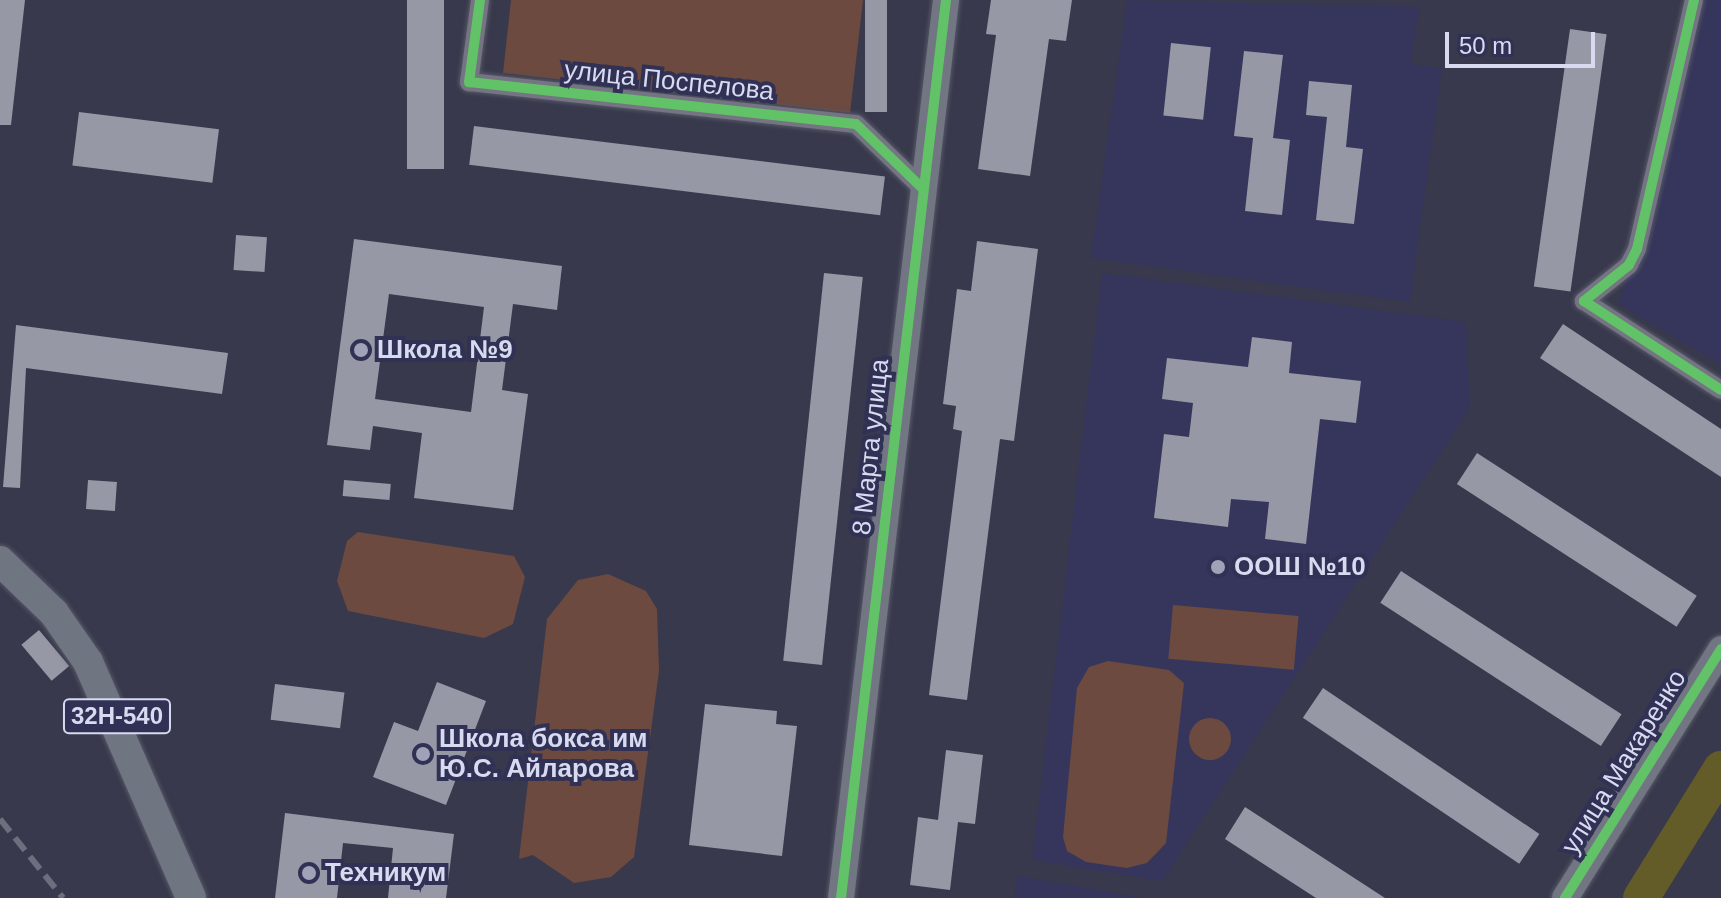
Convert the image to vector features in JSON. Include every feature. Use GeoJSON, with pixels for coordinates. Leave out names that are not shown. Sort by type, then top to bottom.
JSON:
{"type":"FeatureCollection","features":[{"type":"Feature","properties":{"kind":"main road","name":"32Н-540"},"geometry":{"type":"LineString","coordinates":[[0,561],[54,613],[88,662],[191,898]]}},
{"type":"Feature","properties":{"kind":"street","name":"улица Поспелова"},"geometry":{"type":"LineString","coordinates":[[480,0],[469,82],[856,124],[922,188]]}},
{"type":"Feature","properties":{"kind":"street","name":"8 Марта улица"},"geometry":{"type":"LineString","coordinates":[[841,898],[946,0]]}},
{"type":"Feature","properties":{"kind":"street"},"geometry":{"type":"LineString","coordinates":[[1694,0],[1637,249],[1629,265],[1584,301],[1721,390]]}},
{"type":"Feature","properties":{"kind":"street","name":"улица Макаренко"},"geometry":{"type":"LineString","coordinates":[[1565,898],[1721,649]]}},
{"type":"Feature","properties":{"kind":"shaded area"},"geometry":{"type":"Polygon","coordinates":[[[511,0],[863,0],[850,113],[503,73],[511,0]]]}},
{"type":"Feature","properties":{"kind":"shaded area"},"geometry":{"type":"Polygon","coordinates":[[[1127,0],[1419,7],[1411,64],[1442,68],[1410,302],[1091,258],[1127,0]]]}},
{"type":"Feature","properties":{"kind":"shaded area"},"geometry":{"type":"Polygon","coordinates":[[[1703,0],[1721,0],[1721,365],[1618,303],[1662,188],[1703,0]]]}},
{"type":"Feature","properties":{"kind":"shaded area","name":"ООШ №10"},"geometry":{"type":"Polygon","coordinates":[[[1102,273],[1466,322],[1470,408],[1162,881],[1032,860],[1102,273]]]}},
{"type":"Feature","properties":{"kind":"shaded area"},"geometry":{"type":"Polygon","coordinates":[[[358,532],[514,556],[525,577],[513,624],[484,638],[348,611],[337,581],[347,541],[358,532]]]}},
{"type":"Feature","properties":{"kind":"shaded area"},"geometry":{"type":"Polygon","coordinates":[[[608,574],[646,591],[657,609],[659,671],[634,857],[611,877],[574,883],[533,855],[519,859],[547,619],[578,580],[608,574]]]}},
{"type":"Feature","properties":{"kind":"shaded area"},"geometry":{"type":"Polygon","coordinates":[[[1173,605],[1299,616],[1294,670],[1168,659],[1173,605]]]}},
{"type":"Feature","properties":{"kind":"shaded area"},"geometry":{"type":"Polygon","coordinates":[[[1108,661],[1169,670],[1184,683],[1166,843],[1147,863],[1127,868],[1086,862],[1067,851],[1063,837],[1077,688],[1089,667],[1108,661]]]}},
{"type":"Feature","properties":{"kind":"shaded area"},"geometry":{"type":"Polygon","coordinates":[[[1210,718],[1225,724],[1231,739],[1225,754],[1210,760],[1195,754],[1189,739],[1195,724],[1210,718]]]}},
{"type":"Feature","properties":{"kind":"shaded area"},"geometry":{"type":"Polygon","coordinates":[[[1017,876],[1144,898],[1014,898],[1017,876]]]}},
{"type":"Feature","properties":{"kind":"building"},"geometry":{"type":"Polygon","coordinates":[[[0,0],[25,0],[11,125],[0,125],[0,0]]]}},
{"type":"Feature","properties":{"kind":"building"},"geometry":{"type":"Polygon","coordinates":[[[407,0],[444,0],[444,169],[407,169],[407,0]]]}},
{"type":"Feature","properties":{"kind":"building"},"geometry":{"type":"Polygon","coordinates":[[[865,0],[887,0],[887,112],[865,112],[865,0]]]}},
{"type":"Feature","properties":{"kind":"building"},"geometry":{"type":"Polygon","coordinates":[[[991,0],[1072,0],[1066,41],[1049,39],[1030,176],[978,169],[996,35],[986,34],[991,0]]]}},
{"type":"Feature","properties":{"kind":"building"},"geometry":{"type":"Polygon","coordinates":[[[1570,29],[1607,34],[1570,292],[1534,286],[1570,29]]]}},
{"type":"Feature","properties":{"kind":"building"},"geometry":{"type":"Polygon","coordinates":[[[1171,43],[1211,47],[1203,120],[1163,116],[1171,43]]]}},
{"type":"Feature","properties":{"kind":"building"},"geometry":{"type":"Polygon","coordinates":[[[1244,51],[1283,55],[1273,138],[1290,140],[1282,215],[1245,211],[1253,138],[1234,136],[1244,51]]]}},
{"type":"Feature","properties":{"kind":"building"},"geometry":{"type":"Polygon","coordinates":[[[1309,81],[1352,85],[1346,147],[1363,149],[1354,224],[1316,220],[1327,117],[1306,115],[1309,81]]]}},
{"type":"Feature","properties":{"kind":"building"},"geometry":{"type":"Polygon","coordinates":[[[79,112],[219,129],[212,183],[72,166],[79,112]]]}},
{"type":"Feature","properties":{"kind":"building"},"geometry":{"type":"Polygon","coordinates":[[[474,126],[885,176],[880,215],[469,165],[474,126]]]}},
{"type":"Feature","properties":{"kind":"building"},"geometry":{"type":"Polygon","coordinates":[[[236,235],[267,237],[264,272],[234,270],[236,235]]]}},
{"type":"Feature","properties":{"kind":"building","name":"Школа №9"},"geometry":{"type":"Polygon","coordinates":[[[354,239],[562,266],[557,310],[513,304],[502,390],[528,394],[513,510],[414,498],[422,433],[373,426],[370,450],[327,445],[354,239]],[[389,294],[375,399],[471,412],[484,307],[389,294]]]}},
{"type":"Feature","properties":{"kind":"building"},"geometry":{"type":"Polygon","coordinates":[[[977,241],[1038,249],[1014,441],[1000,439],[967,700],[929,695],[962,431],[953,429],[956,406],[943,404],[957,289],[971,291],[977,241]]]}},
{"type":"Feature","properties":{"kind":"building"},"geometry":{"type":"Polygon","coordinates":[[[824,273],[863,277],[822,665],[783,661],[824,273]]]}},
{"type":"Feature","properties":{"kind":"building"},"geometry":{"type":"Polygon","coordinates":[[[1563,324],[1721,429],[1721,477],[1540,358],[1563,324]]]}},
{"type":"Feature","properties":{"kind":"building"},"geometry":{"type":"Polygon","coordinates":[[[16,325],[228,353],[222,394],[26,368],[20,488],[3,487],[16,325]]]}},
{"type":"Feature","properties":{"kind":"building"},"geometry":{"type":"Polygon","coordinates":[[[1252,337],[1292,342],[1289,373],[1361,381],[1356,423],[1320,419],[1306,544],[1265,539],[1269,502],[1231,499],[1228,527],[1154,518],[1164,434],[1189,437],[1193,403],[1162,399],[1167,358],[1248,367],[1252,337]]]}},
{"type":"Feature","properties":{"kind":"building"},"geometry":{"type":"Polygon","coordinates":[[[1477,453],[1697,596],[1677,627],[1457,484],[1477,453]]]}},
{"type":"Feature","properties":{"kind":"building"},"geometry":{"type":"Polygon","coordinates":[[[88,480],[117,482],[115,511],[86,509],[88,480]]]}},
{"type":"Feature","properties":{"kind":"building"},"geometry":{"type":"Polygon","coordinates":[[[344,480],[391,484],[389,500],[343,496],[344,480]]]}},
{"type":"Feature","properties":{"kind":"building"},"geometry":{"type":"Polygon","coordinates":[[[1401,571],[1622,714],[1601,746],[1380,603],[1401,571]]]}},
{"type":"Feature","properties":{"kind":"building"},"geometry":{"type":"Polygon","coordinates":[[[39,630],[69,666],[52,681],[21,645],[39,630]]]}},
{"type":"Feature","properties":{"kind":"building","name":"Школа бокса им Ю.С. Айларова"},"geometry":{"type":"Polygon","coordinates":[[[437,682],[486,701],[446,805],[373,777],[394,722],[418,731],[437,682]]]}},
{"type":"Feature","properties":{"kind":"building"},"geometry":{"type":"Polygon","coordinates":[[[275,684],[344,693],[340,728],[271,720],[275,684]]]}},
{"type":"Feature","properties":{"kind":"building"},"geometry":{"type":"Polygon","coordinates":[[[1323,688],[1539,834],[1519,864],[1303,718],[1323,688]]]}},
{"type":"Feature","properties":{"kind":"building"},"geometry":{"type":"Polygon","coordinates":[[[705,704],[777,711],[776,724],[797,726],[782,856],[689,845],[705,704]]]}},
{"type":"Feature","properties":{"kind":"building"},"geometry":{"type":"Polygon","coordinates":[[[946,750],[983,755],[975,824],[958,822],[950,890],[910,885],[918,817],[938,820],[946,750]]]}},
{"type":"Feature","properties":{"kind":"building"},"geometry":{"type":"Polygon","coordinates":[[[1245,807],[1385,898],[1316,898],[1225,839],[1245,807]]]}},
{"type":"Feature","properties":{"kind":"building","name":"Техникум"},"geometry":{"type":"Polygon","coordinates":[[[285,813],[454,834],[446,898],[388,898],[393,848],[343,843],[337,898],[275,898],[285,813]]]}},
{"type":"Feature","properties":{"kind":"waterway"},"geometry":{"type":"LineString","coordinates":[[1641,898],[1721,769]]}},
{"type":"Feature","properties":{"kind":"railway"},"geometry":{"type":"LineString","coordinates":[[0,819],[63,898]]}},
{"type":"Feature","properties":{"kind":"cycle path"},"geometry":{"type":"LineString","coordinates":[[480,0],[469,82],[856,124],[922,188]]}},
{"type":"Feature","properties":{"kind":"cycle path"},"geometry":{"type":"LineString","coordinates":[[841,898],[946,0]]}},
{"type":"Feature","properties":{"kind":"cycle path"},"geometry":{"type":"LineString","coordinates":[[1694,0],[1637,249],[1629,265],[1584,301],[1721,390]]}},
{"type":"Feature","properties":{"kind":"cycle path"},"geometry":{"type":"LineString","coordinates":[[1565,898],[1721,649]]}},
{"type":"Feature","properties":{"kind":"place","name":"Школа №9"},"geometry":{"type":"Point","coordinates":[361,350]}},
{"type":"Feature","properties":{"kind":"place","name":"ООШ №10"},"geometry":{"type":"Point","coordinates":[1218,567]}},
{"type":"Feature","properties":{"kind":"place","name":"Школа бокса им Ю.С. Айларова"},"geometry":{"type":"Point","coordinates":[423,754]}},
{"type":"Feature","properties":{"kind":"place","name":"Техникум"},"geometry":{"type":"Point","coordinates":[309,873]}}]}
